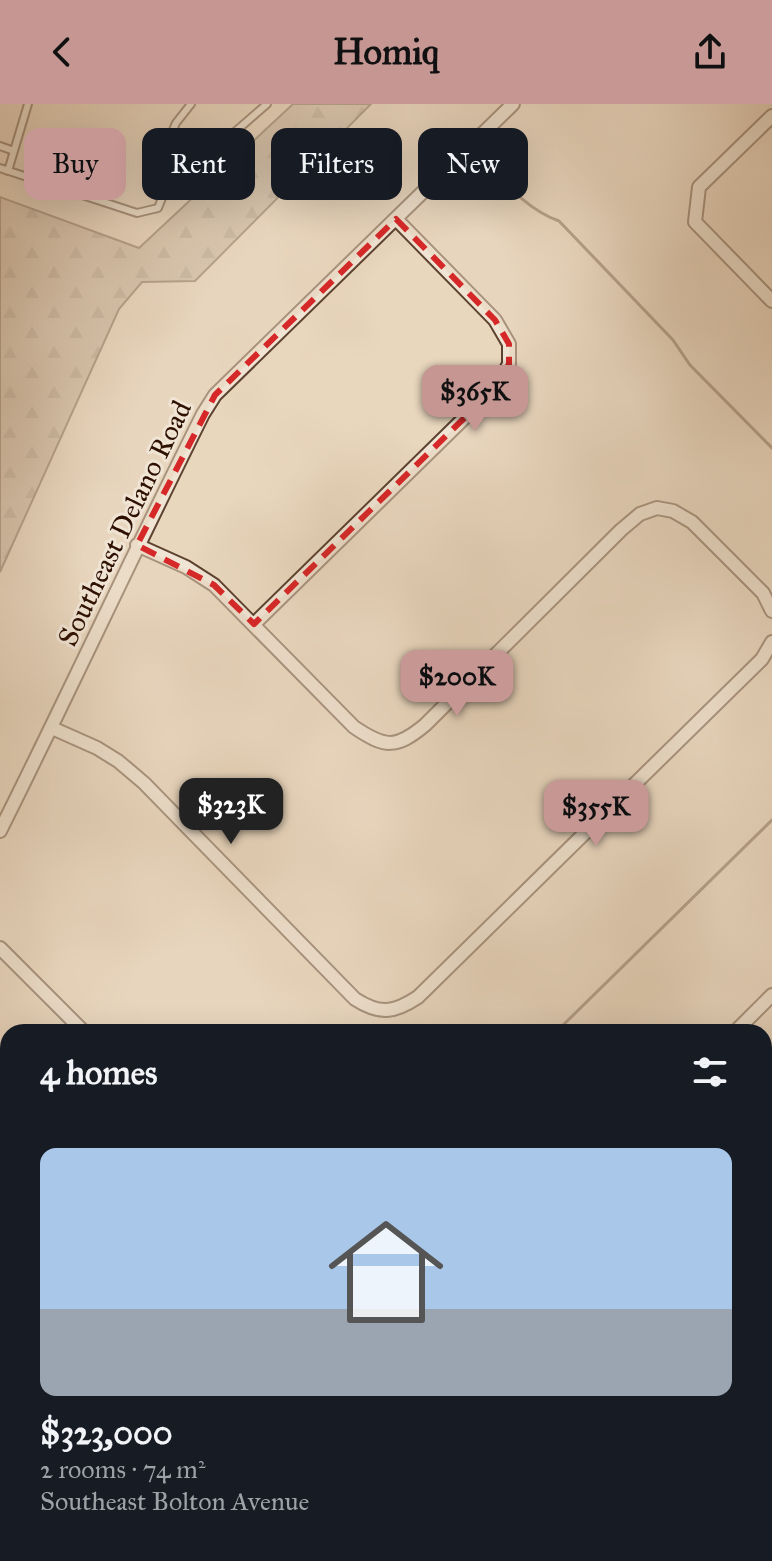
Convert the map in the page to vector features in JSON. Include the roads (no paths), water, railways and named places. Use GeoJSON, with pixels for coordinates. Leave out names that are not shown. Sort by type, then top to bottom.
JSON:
{"type":"FeatureCollection","features":[{"type":"Feature","properties":{"kind":"street","name":"Southeast Delano Road"},"geometry":{"type":"LineString","coordinates":[[0,831],[137,545],[215,395],[513,104]]}},
{"type":"Feature","properties":{"kind":"street"},"geometry":{"type":"LineString","coordinates":[[772,116],[699,187],[695,222],[772,301]]}},
{"type":"Feature","properties":{"kind":"street"},"geometry":{"type":"LineString","coordinates":[[254,624],[497,386],[509,364],[509,344],[495,320],[396,219]]}},
{"type":"Feature","properties":{"kind":"street"},"geometry":{"type":"LineString","coordinates":[[137,545],[186,567],[214,585],[354,727],[372,740],[392,744],[409,738],[425,725],[610,540],[640,514],[657,508],[673,511],[692,522],[763,593],[772,611]]}},
{"type":"Feature","properties":{"kind":"street"},"geometry":{"type":"LineString","coordinates":[[52,728],[108,754],[144,783],[355,999],[370,1009],[388,1011],[402,1008],[418,997],[762,659],[772,642]]}},
{"type":"Feature","properties":{"kind":"street"},"geometry":{"type":"LineString","coordinates":[[0,948],[76,1024]]}},
{"type":"Feature","properties":{"kind":"street"},"geometry":{"type":"LineString","coordinates":[[743,1024],[772,995]]}},
{"type":"Feature","properties":{"kind":"lane"},"geometry":{"type":"LineString","coordinates":[[28,104],[14,151],[4,169],[137,213],[158,208],[161,200]]}},
{"type":"Feature","properties":{"kind":"lane"},"geometry":{"type":"LineString","coordinates":[[174,128],[191,104]]}},
{"type":"Feature","properties":{"kind":"lane"},"geometry":{"type":"LineString","coordinates":[[239,128],[267,104]]}},
{"type":"Feature","properties":{"kind":"lane"},"geometry":{"type":"LineString","coordinates":[[0,146],[14,151]]}},
{"type":"Feature","properties":{"kind":"waterway"},"geometry":{"type":"LineString","coordinates":[[524,200],[559,221],[673,340],[690,365],[772,448]]}},
{"type":"Feature","properties":{"kind":"waterway"},"geometry":{"type":"LineString","coordinates":[[564,1024],[772,820]]}}]}
